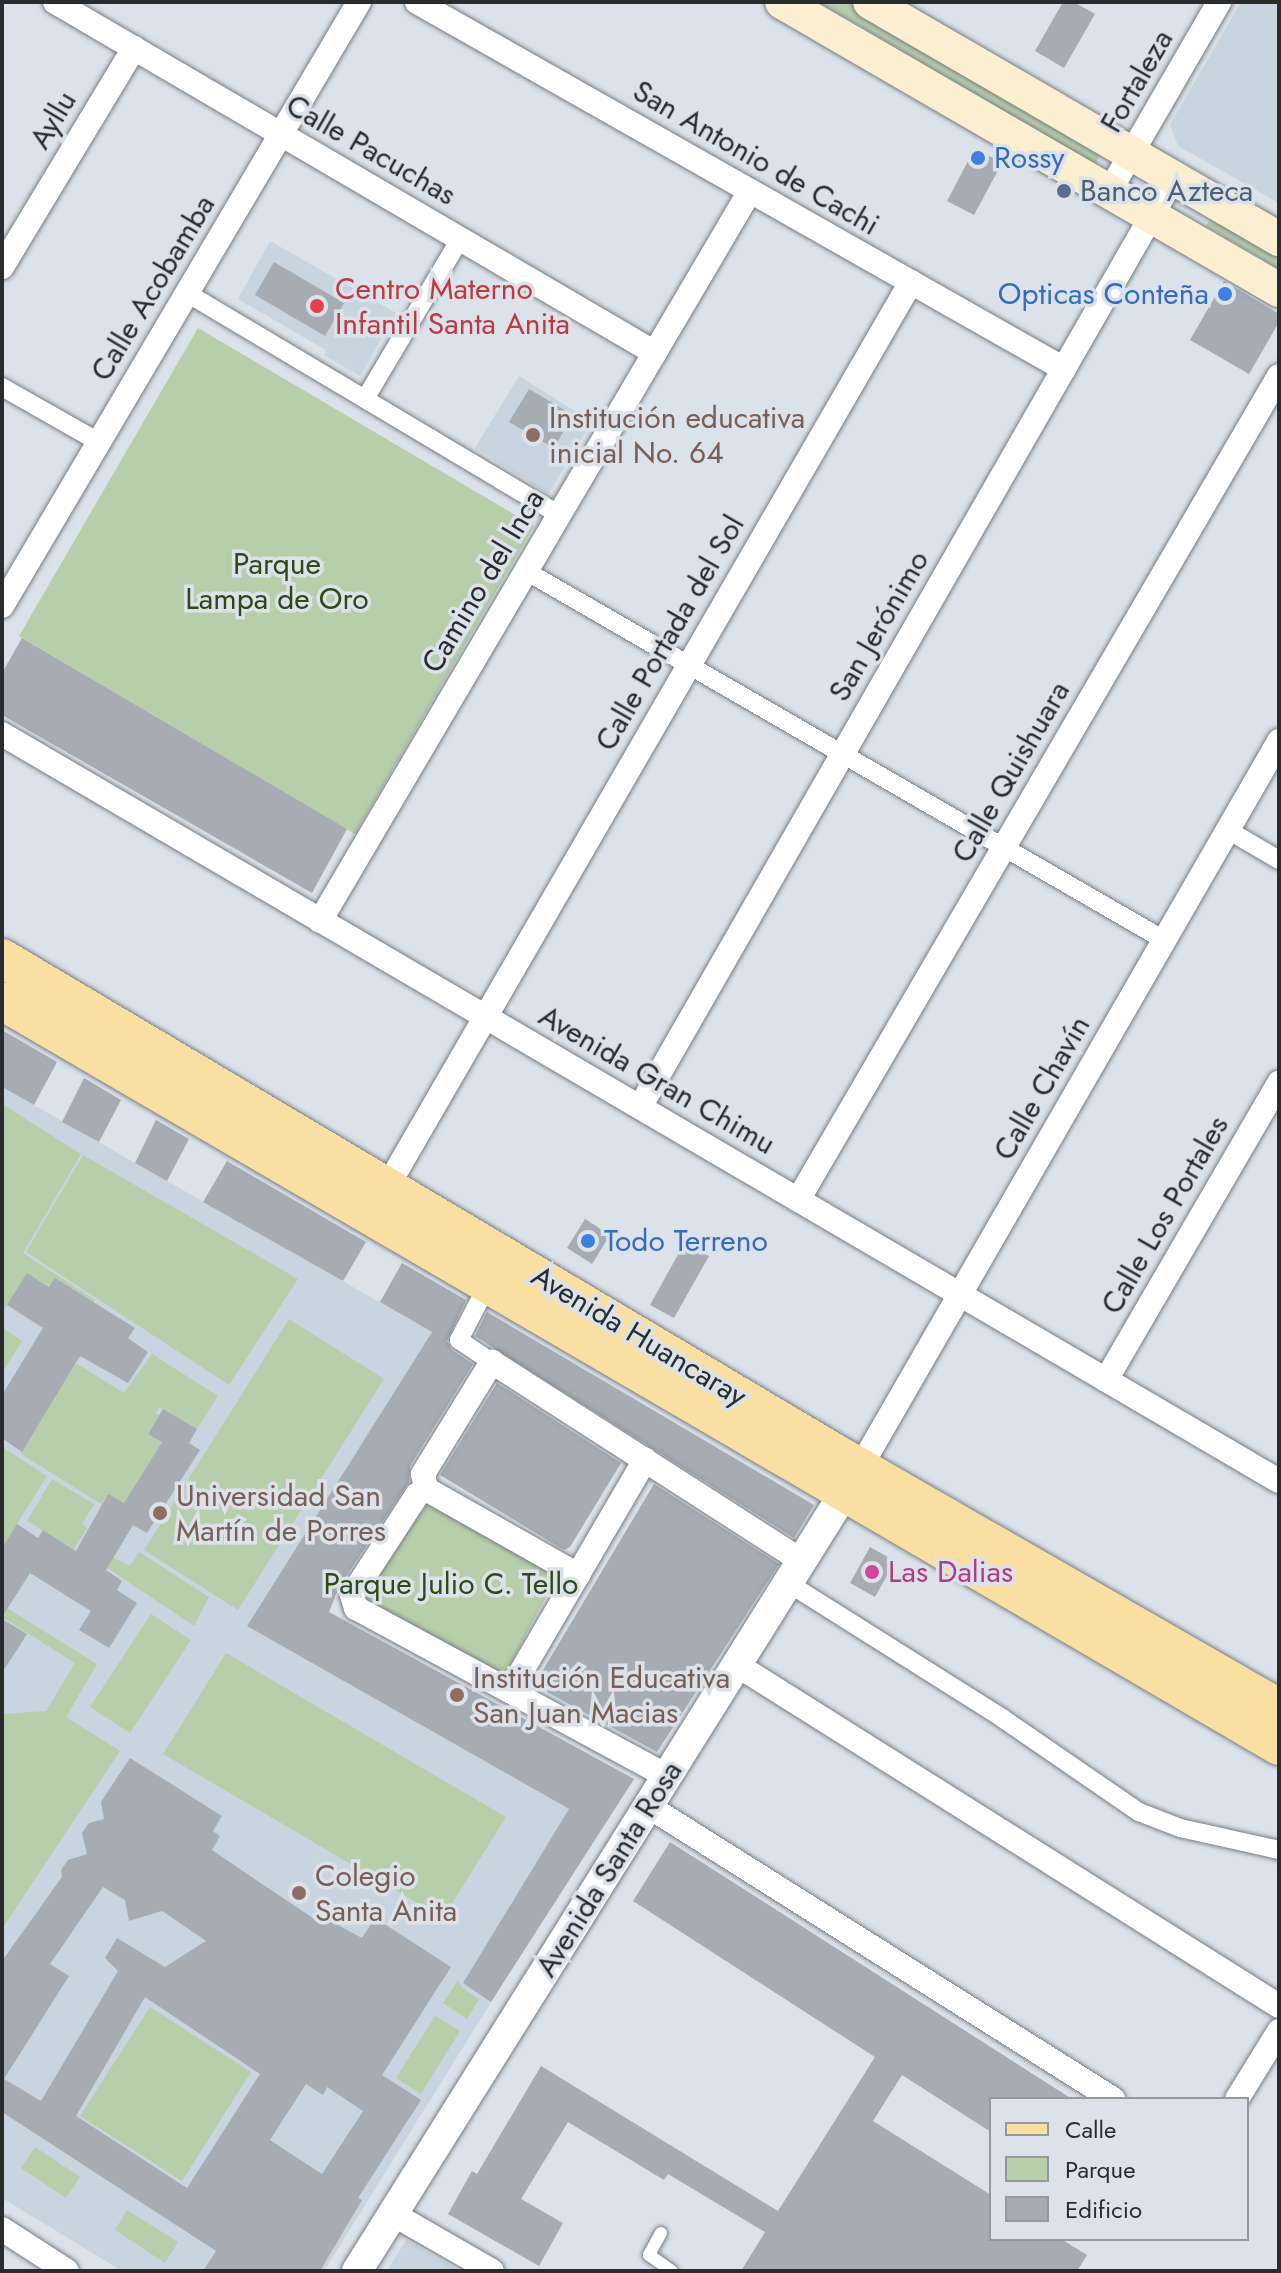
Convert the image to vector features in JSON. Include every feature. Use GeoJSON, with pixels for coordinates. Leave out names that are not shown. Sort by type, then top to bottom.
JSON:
{"type":"FeatureCollection","features":[{"type":"Feature","properties":{"kind":"main road"},"geometry":{"type":"LineString","coordinates":[[782,2],[1279,290]]}},
{"type":"Feature","properties":{"kind":"main road"},"geometry":{"type":"LineString","coordinates":[[870,2],[1133,151],[1279,239]]}},
{"type":"Feature","properties":{"kind":"main road","name":"Avenida Huancaray"},"geometry":{"type":"LineString","coordinates":[[2,958],[387,1187],[1279,1746]]}},
{"type":"Feature","properties":{"kind":"main road","name":"Avenida Huancaray"},"geometry":{"type":"LineString","coordinates":[[2,1001],[487,1286],[1279,1708]]}},
{"type":"Feature","properties":{"kind":"street","name":"Calle Pacuchas"},"geometry":{"type":"LineString","coordinates":[[55,2],[655,353]]}},
{"type":"Feature","properties":{"kind":"street","name":"Calle Acobamba"},"geometry":{"type":"LineString","coordinates":[[2,606],[359,2]]}},
{"type":"Feature","properties":{"kind":"street","name":"San Antonio de Cachi"},"geometry":{"type":"LineString","coordinates":[[417,2],[1064,369]]}},
{"type":"Feature","properties":{"kind":"street","name":"Fortaleza"},"geometry":{"type":"LineString","coordinates":[[1109,192],[1219,2]]}},
{"type":"Feature","properties":{"kind":"street","name":"Ayllu"},"geometry":{"type":"LineString","coordinates":[[2,267],[134,48]]}},
{"type":"Feature","properties":{"kind":"street","name":"San Jerónimo"},"geometry":{"type":"LineString","coordinates":[[640,1107],[1174,177]]}},
{"type":"Feature","properties":{"kind":"street","name":"Camino del Inca"},"geometry":{"type":"LineString","coordinates":[[320,921],[750,191]]}},
{"type":"Feature","properties":{"kind":"street"},"geometry":{"type":"LineString","coordinates":[[365,399],[460,239]]}},
{"type":"Feature","properties":{"kind":"street","name":"Calle Portada del Sol"},"geometry":{"type":"LineString","coordinates":[[387,1187],[911,282]]}},
{"type":"Feature","properties":{"kind":"street"},"geometry":{"type":"LineString","coordinates":[[187,293],[559,515]]}},
{"type":"Feature","properties":{"kind":"street","name":"Calle Quishuara"},"geometry":{"type":"LineString","coordinates":[[798,1200],[1279,376]]}},
{"type":"Feature","properties":{"kind":"street"},"geometry":{"type":"LineString","coordinates":[[2,387],[99,442]]}},
{"type":"Feature","properties":{"kind":"street"},"geometry":{"type":"LineString","coordinates":[[526,571],[1164,940]]}},
{"type":"Feature","properties":{"kind":"street","name":"Avenida Gran Chimu"},"geometry":{"type":"LineString","coordinates":[[2,734],[1106,1380],[1277,1476]]}},
{"type":"Feature","properties":{"kind":"street","name":"Calle Chavín"},"geometry":{"type":"LineString","coordinates":[[852,1481],[1279,741]]}},
{"type":"Feature","properties":{"kind":"street"},"geometry":{"type":"LineString","coordinates":[[1228,830],[1279,860]]}},
{"type":"Feature","properties":{"kind":"street","name":"Calle Los Portales"},"geometry":{"type":"LineString","coordinates":[[1106,1380],[1279,1083]]}},
{"type":"Feature","properties":{"kind":"street"},"geometry":{"type":"LineString","coordinates":[[487,1286],[459,1340],[645,1460],[795,1572],[1139,1812],[1180,1828],[1279,1850]]}},
{"type":"Feature","properties":{"kind":"street"},"geometry":{"type":"LineString","coordinates":[[492,1362],[423,1474],[426,1489],[578,1575]]}},
{"type":"Feature","properties":{"kind":"street"},"geometry":{"type":"LineString","coordinates":[[510,1691],[645,1460]]}},
{"type":"Feature","properties":{"kind":"street","name":"Avenida Santa Rosa"},"geometry":{"type":"LineString","coordinates":[[357,2271],[852,1481]]}},
{"type":"Feature","properties":{"kind":"street"},"geometry":{"type":"LineString","coordinates":[[426,1489],[417,1495],[352,1595],[356,1608],[667,1776]]}},
{"type":"Feature","properties":{"kind":"street"},"geometry":{"type":"LineString","coordinates":[[737,1665],[1279,2006]]}},
{"type":"Feature","properties":{"kind":"street"},"geometry":{"type":"LineString","coordinates":[[648,1806],[1110,2097]]}},
{"type":"Feature","properties":{"kind":"street"},"geometry":{"type":"LineString","coordinates":[[1238,2097],[1279,2031]]}},
{"type":"Feature","properties":{"kind":"street"},"geometry":{"type":"LineString","coordinates":[[393,2214],[492,2271]]}},
{"type":"Feature","properties":{"kind":"street"},"geometry":{"type":"LineString","coordinates":[[2,2229],[67,2271]]}},
{"type":"Feature","properties":{"kind":"lane"},"geometry":{"type":"LineString","coordinates":[[661,2233],[649,2255],[672,2271]]}},
{"type":"Feature","properties":{"kind":"shaded area"},"geometry":{"type":"Polygon","coordinates":[[[1241,2],[1279,2],[1279,203],[1178,146],[1170,125],[1241,2]]]}},
{"type":"Feature","properties":{"kind":"shaded area","name":"Centro Materno Infantil Santa Anita"},"geometry":{"type":"Polygon","coordinates":[[[270,241],[396,313],[360,376],[324,355],[326,350],[238,299],[270,241]]]}},
{"type":"Feature","properties":{"kind":"shaded area","name":"Institución educativa inicial No. 64"},"geometry":{"type":"Polygon","coordinates":[[[519,376],[592,422],[548,494],[475,448],[519,376]]]}},
{"type":"Feature","properties":{"kind":"shaded area"},"geometry":{"type":"Polygon","coordinates":[[[2,1087],[432,1332],[247,1626],[600,1827],[324,2271],[122,2271],[2,2198],[2,1087]]]}},
{"type":"Feature","properties":{"kind":"shaded area"},"geometry":{"type":"Polygon","coordinates":[[[406,2240],[460,2271],[387,2271],[406,2240]]]}},
{"type":"Feature","properties":{"kind":"green space"},"geometry":{"type":"Polygon","coordinates":[[[819,2],[848,2],[1101,150],[1096,165],[819,2]]]}},
{"type":"Feature","properties":{"kind":"green space"},"geometry":{"type":"Polygon","coordinates":[[[1212,217],[1279,256],[1279,269],[1206,226],[1212,217]]]}},
{"type":"Feature","properties":{"kind":"green space","name":"Parque Lampa de Oro"},"geometry":{"type":"Polygon","coordinates":[[[198,328],[534,526],[355,834],[19,636],[198,328]]]}},
{"type":"Feature","properties":{"kind":"green space"},"geometry":{"type":"Polygon","coordinates":[[[2,1104],[81,1154],[23,1253],[95,1300],[90,1307],[27,1274],[2,1313],[2,1104]]]}},
{"type":"Feature","properties":{"kind":"green space"},"geometry":{"type":"Polygon","coordinates":[[[83,1155],[298,1279],[229,1385],[26,1252],[83,1155]]]}},
{"type":"Feature","properties":{"kind":"green space"},"geometry":{"type":"Polygon","coordinates":[[[289,1319],[384,1379],[238,1610],[144,1550],[289,1319]]]}},
{"type":"Feature","properties":{"kind":"green space"},"geometry":{"type":"Polygon","coordinates":[[[2,1327],[22,1341],[2,1373],[2,1327]]]}},
{"type":"Feature","properties":{"kind":"green space"},"geometry":{"type":"Polygon","coordinates":[[[152,1354],[218,1396],[197,1429],[159,1407],[156,1413],[159,1415],[148,1434],[162,1442],[124,1503],[108,1494],[101,1504],[21,1454],[76,1363],[124,1393],[152,1354]]]}},
{"type":"Feature","properties":{"kind":"green space"},"geometry":{"type":"Polygon","coordinates":[[[2,1447],[47,1476],[2,1548],[2,1447]]]}},
{"type":"Feature","properties":{"kind":"green space"},"geometry":{"type":"Polygon","coordinates":[[[52,1479],[94,1504],[82,1524],[87,1528],[74,1549],[27,1521],[52,1479]]]}},
{"type":"Feature","properties":{"kind":"green space","name":"Parque Julio C. Tello"},"geometry":{"type":"Polygon","coordinates":[[[426,1506],[438,1507],[557,1576],[503,1678],[369,1609],[367,1591],[426,1506]]]}},
{"type":"Feature","properties":{"kind":"green space"},"geometry":{"type":"Polygon","coordinates":[[[139,1552],[209,1597],[194,1626],[100,1563],[106,1554],[130,1566],[139,1552]]]}},
{"type":"Feature","properties":{"kind":"green space"},"geometry":{"type":"Polygon","coordinates":[[[2,1605],[97,1664],[66,1717],[120,1751],[2,1929],[2,1714],[46,1711],[75,1663],[2,1617],[2,1605]]]}},
{"type":"Feature","properties":{"kind":"green space"},"geometry":{"type":"Polygon","coordinates":[[[151,1614],[191,1640],[130,1733],[90,1707],[151,1614]]]}},
{"type":"Feature","properties":{"kind":"green space"},"geometry":{"type":"Polygon","coordinates":[[[226,1653],[506,1817],[443,1918],[163,1754],[226,1653]]]}},
{"type":"Feature","properties":{"kind":"green space"},"geometry":{"type":"Polygon","coordinates":[[[458,1980],[462,1988],[479,1999],[467,2019],[443,2003],[458,1980]]]}},
{"type":"Feature","properties":{"kind":"green space"},"geometry":{"type":"Polygon","coordinates":[[[150,2007],[251,2072],[182,2181],[80,2116],[150,2007]]]}},
{"type":"Feature","properties":{"kind":"green space"},"geometry":{"type":"Polygon","coordinates":[[[435,2016],[460,2031],[421,2094],[396,2078],[435,2016]]]}},
{"type":"Feature","properties":{"kind":"green space"},"geometry":{"type":"Polygon","coordinates":[[[35,2147],[80,2177],[66,2198],[21,2168],[35,2147]]]}},
{"type":"Feature","properties":{"kind":"green space"},"geometry":{"type":"Polygon","coordinates":[[[127,2210],[178,2242],[165,2263],[115,2230],[127,2210]]]}},
{"type":"Feature","properties":{"kind":"building"},"geometry":{"type":"Polygon","coordinates":[[[1063,2],[1074,2],[1095,14],[1064,68],[1035,51],[1063,2]]]}},
{"type":"Feature","properties":{"kind":"building"},"geometry":{"type":"Polygon","coordinates":[[[975,148],[1002,163],[974,215],[947,201],[975,148]]]}},
{"type":"Feature","properties":{"kind":"building"},"geometry":{"type":"Polygon","coordinates":[[[274,262],[344,303],[325,336],[255,295],[274,262]]]}},
{"type":"Feature","properties":{"kind":"building"},"geometry":{"type":"Polygon","coordinates":[[[1224,281],[1279,314],[1279,322],[1249,374],[1190,340],[1224,281]]]}},
{"type":"Feature","properties":{"kind":"building"},"geometry":{"type":"Polygon","coordinates":[[[529,389],[573,415],[554,448],[509,422],[529,389]]]}},
{"type":"Feature","properties":{"kind":"building"},"geometry":{"type":"Polygon","coordinates":[[[22,638],[347,829],[312,893],[2,715],[2,673],[22,638]]]}},
{"type":"Feature","properties":{"kind":"building"},"geometry":{"type":"Polygon","coordinates":[[[2,1030],[57,1062],[34,1105],[2,1087],[2,1030]]]}},
{"type":"Feature","properties":{"kind":"building"},"geometry":{"type":"Polygon","coordinates":[[[84,1078],[121,1100],[99,1142],[62,1122],[84,1078]]]}},
{"type":"Feature","properties":{"kind":"building"},"geometry":{"type":"Polygon","coordinates":[[[156,1120],[189,1139],[167,1181],[135,1163],[156,1120]]]}},
{"type":"Feature","properties":{"kind":"building"},"geometry":{"type":"Polygon","coordinates":[[[227,1161],[366,1242],[343,1281],[203,1202],[227,1161]]]}},
{"type":"Feature","properties":{"kind":"building","name":"Todo Terreno"},"geometry":{"type":"Polygon","coordinates":[[[585,1219],[610,1235],[592,1264],[567,1248],[585,1219]]]}},
{"type":"Feature","properties":{"kind":"building"},"geometry":{"type":"Polygon","coordinates":[[[685,1242],[709,1256],[674,1318],[650,1305],[685,1242]]]}},
{"type":"Feature","properties":{"kind":"building"},"geometry":{"type":"Polygon","coordinates":[[[402,1263],[466,1300],[447,1341],[452,1350],[473,1364],[410,1466],[409,1482],[339,1587],[329,1612],[634,1779],[491,2002],[463,1983],[569,1809],[247,1626],[432,1332],[380,1302],[402,1263]]]}},
{"type":"Feature","properties":{"kind":"building"},"geometry":{"type":"Polygon","coordinates":[[[27,1273],[49,1287],[55,1278],[135,1328],[128,1338],[148,1352],[128,1383],[80,1356],[22,1452],[2,1438],[2,1395],[43,1328],[7,1305],[27,1273]]]}},
{"type":"Feature","properties":{"kind":"building"},"geometry":{"type":"Polygon","coordinates":[[[487,1312],[814,1505],[794,1538],[475,1336],[487,1312]]]}},
{"type":"Feature","properties":{"kind":"building"},"geometry":{"type":"Polygon","coordinates":[[[497,1383],[621,1463],[570,1547],[564,1550],[440,1475],[497,1383]]]}},
{"type":"Feature","properties":{"kind":"building"},"geometry":{"type":"Polygon","coordinates":[[[163,1409],[197,1429],[189,1443],[200,1450],[147,1533],[133,1525],[106,1570],[122,1581],[117,1590],[137,1603],[109,1648],[79,1630],[91,1611],[30,1573],[2,1617],[2,1548],[17,1524],[38,1538],[43,1530],[76,1551],[108,1494],[124,1503],[162,1442],[148,1434],[163,1409]]]}},
{"type":"Feature","properties":{"kind":"building"},"geometry":{"type":"Polygon","coordinates":[[[654,1484],[779,1564],[657,1752],[534,1685],[654,1484]]]}},
{"type":"Feature","properties":{"kind":"building","name":"Las Dalias"},"geometry":{"type":"Polygon","coordinates":[[[870,1547],[895,1561],[875,1597],[850,1583],[870,1547]]]}},
{"type":"Feature","properties":{"kind":"building"},"geometry":{"type":"Polygon","coordinates":[[[2,1619],[27,1634],[2,1673],[2,1619]]]}},
{"type":"Feature","properties":{"kind":"building"},"geometry":{"type":"Polygon","coordinates":[[[130,1758],[222,1816],[213,1831],[220,1836],[212,1850],[317,1921],[323,1917],[362,1938],[375,1918],[451,1967],[382,2075],[421,2100],[358,2198],[362,2200],[320,2271],[203,2271],[216,2251],[2,2112],[2,1961],[62,1877],[61,1870],[68,1860],[87,1854],[82,1833],[89,1823],[104,1819],[101,1802],[130,1758]],[[103,1887],[50,1964],[69,1976],[4,2079],[41,2101],[118,1971],[105,1958],[117,1938],[165,1967],[206,1941],[162,1911],[129,1921],[125,1900],[103,1887]],[[145,1997],[76,2116],[187,2188],[260,2074],[145,1997]],[[306,2084],[270,2140],[322,2174],[363,2111],[327,2087],[323,2095],[306,2084]]]}},
{"type":"Feature","properties":{"kind":"building"},"geometry":{"type":"Polygon","coordinates":[[[670,1842],[1069,2097],[989,2097],[989,2131],[902,2075],[873,2121],[989,2194],[989,2241],[1064,2241],[1087,2255],[1077,2271],[741,2271],[765,2232],[668,2174],[664,2180],[568,2122],[521,2199],[563,2223],[539,2266],[448,2214],[472,2171],[477,2174],[541,2066],[778,2211],[875,2057],[633,1901],[670,1842]]]}},
{"type":"Feature","properties":{"kind":"place","name":"Rossy"},"geometry":{"type":"Point","coordinates":[978,158]}},
{"type":"Feature","properties":{"kind":"place","name":"Banco Azteca"},"geometry":{"type":"Point","coordinates":[1064,191]}},
{"type":"Feature","properties":{"kind":"place","name":"Opticas Conteña"},"geometry":{"type":"Point","coordinates":[1225,294]}},
{"type":"Feature","properties":{"kind":"place","name":"Centro Materno Infantil Santa Anita"},"geometry":{"type":"Point","coordinates":[317,306]}},
{"type":"Feature","properties":{"kind":"place","name":"Institución educativa inicial No. 64"},"geometry":{"type":"Point","coordinates":[533,435]}},
{"type":"Feature","properties":{"kind":"place","name":"Todo Terreno"},"geometry":{"type":"Point","coordinates":[588,1241]}},
{"type":"Feature","properties":{"kind":"place","name":"Universidad San Martín de Porres"},"geometry":{"type":"Point","coordinates":[160,1513]}},
{"type":"Feature","properties":{"kind":"place","name":"Las Dalias"},"geometry":{"type":"Point","coordinates":[872,1572]}},
{"type":"Feature","properties":{"kind":"place","name":"Institución Educativa San Juan Macias"},"geometry":{"type":"Point","coordinates":[457,1695]}},
{"type":"Feature","properties":{"kind":"place","name":"Colegio Santa Anita"},"geometry":{"type":"Point","coordinates":[299,1893]}}]}
